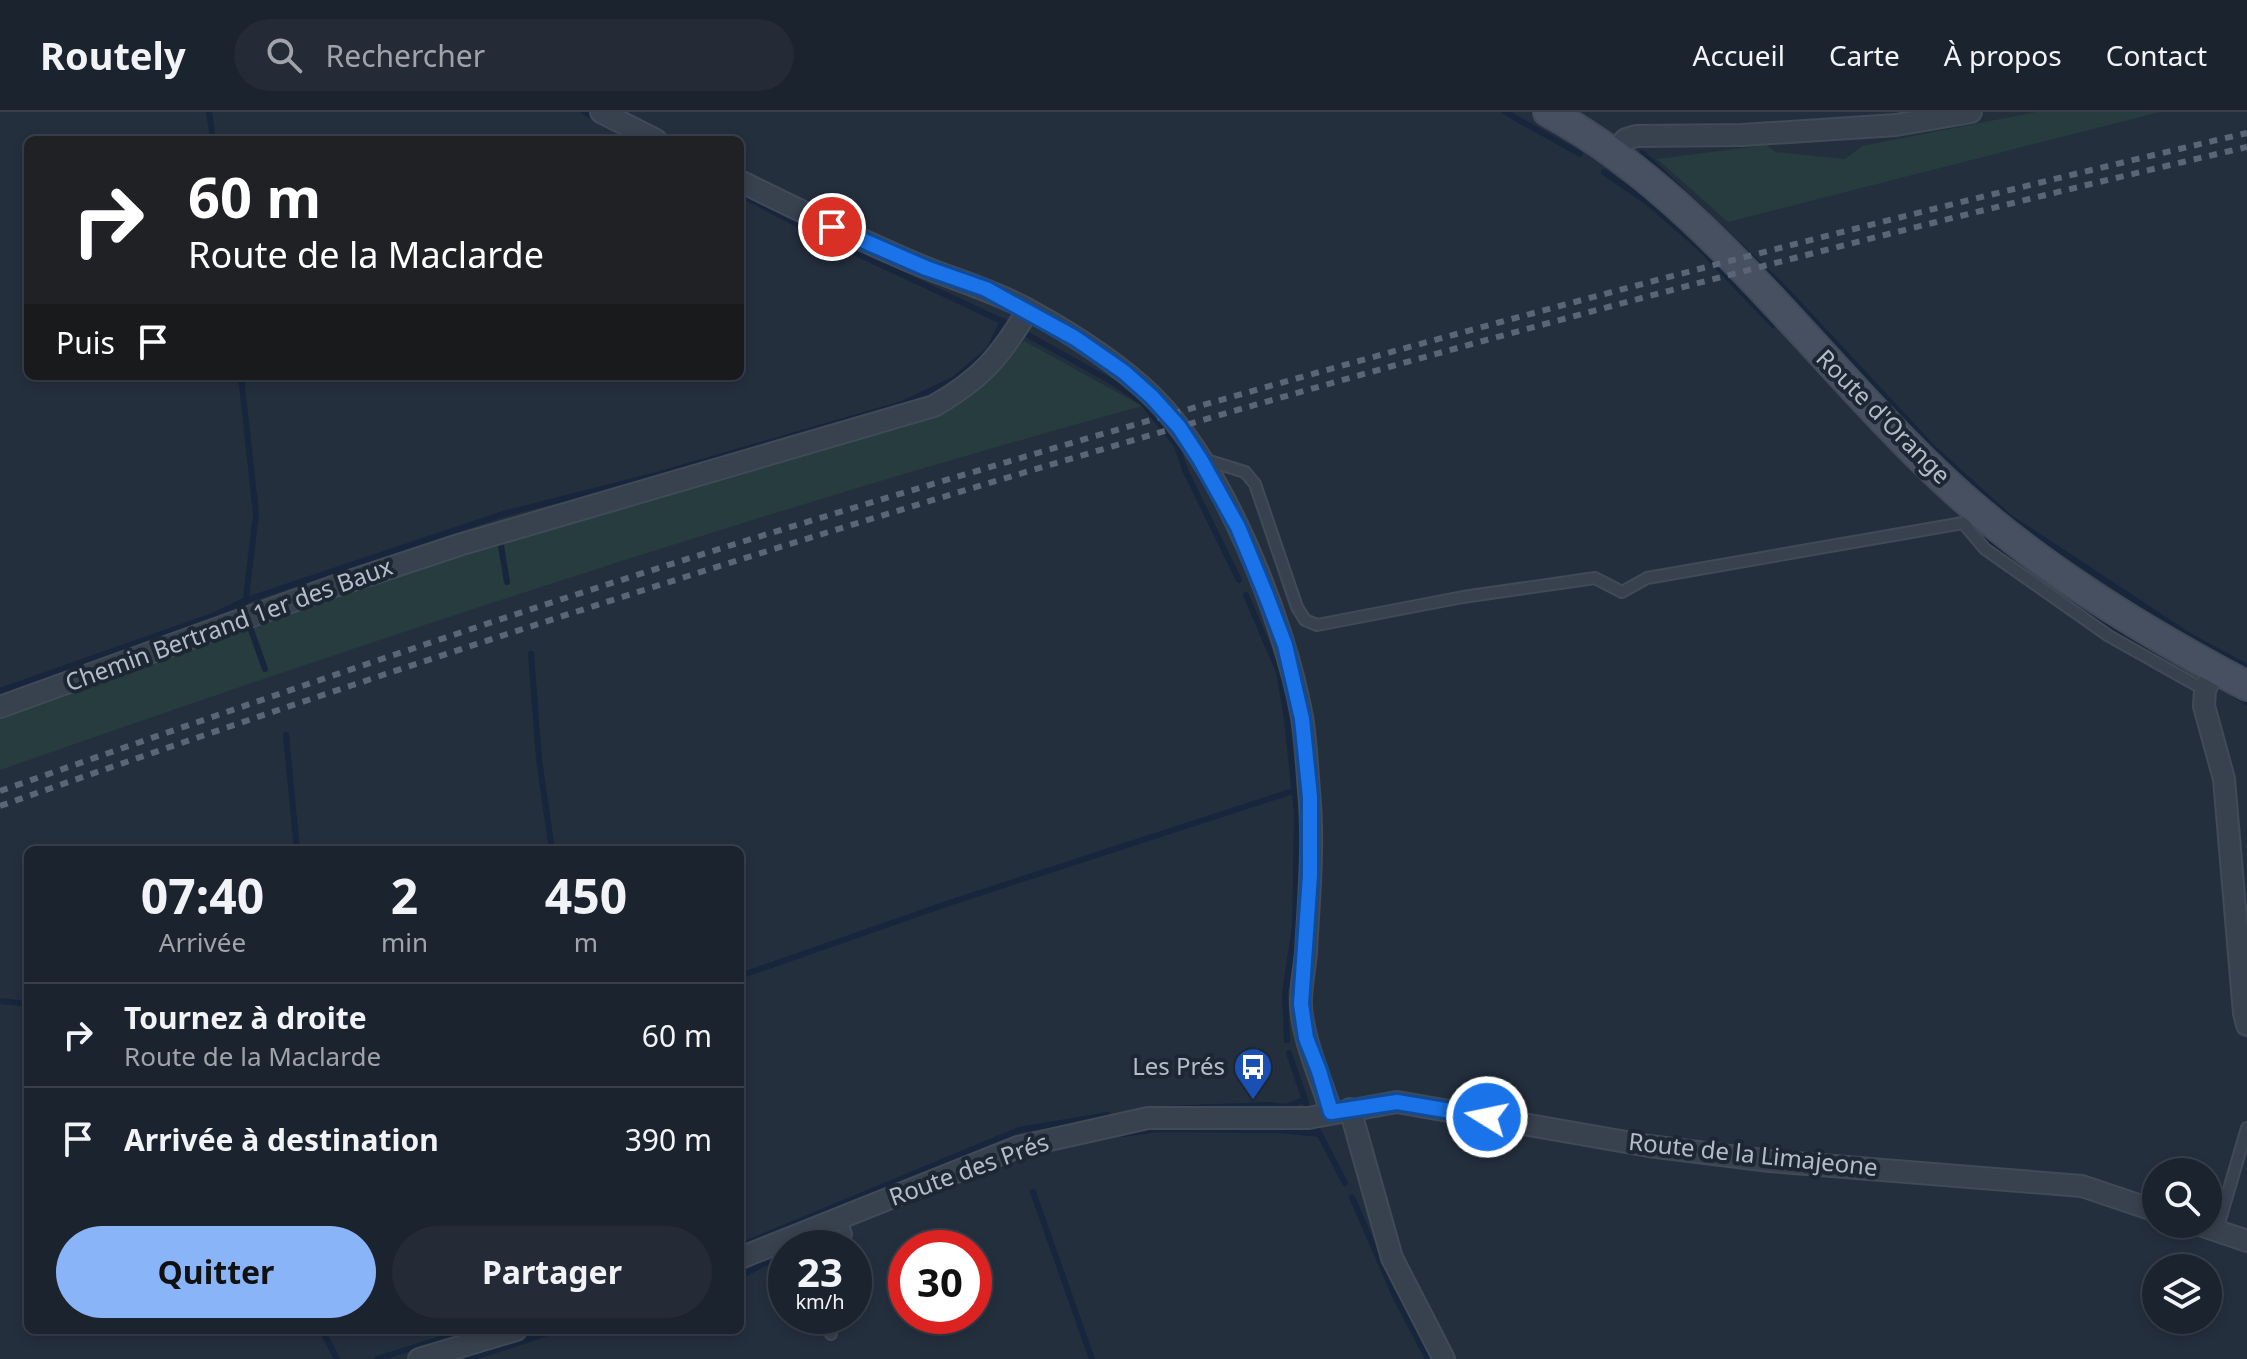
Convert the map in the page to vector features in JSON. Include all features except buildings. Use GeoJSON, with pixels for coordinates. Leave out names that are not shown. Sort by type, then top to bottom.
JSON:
{"type":"FeatureCollection","features":[{"type":"Feature","properties":{"kind":"street"},"geometry":{"type":"LineString","coordinates":[[601,112],[648,136]]}},
{"type":"Feature","properties":{"kind":"street","name":"Route d'Orange"},"geometry":{"type":"LineString","coordinates":[[1548,112],[1613,153],[1665,196],[1740,267],[1820,355],[1950,486],[1973,518],[2210,679],[2247,686]]}},
{"type":"Feature","properties":{"kind":"street"},"geometry":{"type":"LineString","coordinates":[[1613,153],[1626,139],[1636,136],[1742,135],[1896,125],[1971,112]]}},
{"type":"Feature","properties":{"kind":"street"},"geometry":{"type":"LineString","coordinates":[[744,183],[832,227],[926,268],[986,289],[1075,338],[1124,372],[1161,407],[1179,427],[1200,459],[1238,527],[1266,595],[1285,645],[1302,719],[1310,797],[1310,875],[1301,1004],[1306,1038],[1340,1111],[1392,1258],[1444,1359]]}},
{"type":"Feature","properties":{"kind":"street","name":"Chemin Bertrand 1er des Baux"},"geometry":{"type":"LineString","coordinates":[[0,707],[338,585],[459,545],[934,406],[963,389],[990,366],[1028,310]]}},
{"type":"Feature","properties":{"kind":"street"},"geometry":{"type":"LineString","coordinates":[[2210,679],[2204,706],[2224,779],[2247,1025]]}},
{"type":"Feature","properties":{"kind":"street","name":"Route de la Limajeone"},"geometry":{"type":"LineString","coordinates":[[1340,1111],[1397,1102],[1649,1146],[1755,1159],[2082,1186],[2142,1206]]}},
{"type":"Feature","properties":{"kind":"street","name":"Route des Prés"},"geometry":{"type":"LineString","coordinates":[[744,1256],[1018,1147],[1148,1118],[1308,1118],[1340,1111]]}},
{"type":"Feature","properties":{"kind":"street"},"geometry":{"type":"LineString","coordinates":[[2222,1232],[2247,1241]]}},
{"type":"Feature","properties":{"kind":"street"},"geometry":{"type":"LineString","coordinates":[[419,1359],[503,1334]]}},
{"type":"Feature","properties":{"kind":"lane"},"geometry":{"type":"LineString","coordinates":[[1200,459],[1245,472],[1255,484],[1297,607],[1305,620],[1317,625],[1463,597],[1595,578],[1622,592],[1647,578],[1973,518]]}},
{"type":"Feature","properties":{"kind":"lane"},"geometry":{"type":"LineString","coordinates":[[2222,1190],[2247,1128]]}},
{"type":"Feature","properties":{"kind":"lane"},"geometry":{"type":"LineString","coordinates":[[840,1217],[845,1230]]}},
{"type":"Feature","properties":{"kind":"green space"},"geometry":{"type":"Polygon","coordinates":[[[2036,112],[2160,112],[1728,222],[1657,159],[1766,145],[1776,152],[1845,159],[1862,146],[2036,112]]]}},
{"type":"Feature","properties":{"kind":"green space"},"geometry":{"type":"Polygon","coordinates":[[[1024,341],[1142,406],[854,489],[568,578],[0,770],[0,711],[395,572],[829,444],[998,370],[1024,341]]]}},
{"type":"Feature","properties":{"kind":"waterway"},"geometry":{"type":"LineString","coordinates":[[209,112],[212,136]]}},
{"type":"Feature","properties":{"kind":"waterway"},"geometry":{"type":"LineString","coordinates":[[584,112],[627,136]]}},
{"type":"Feature","properties":{"kind":"waterway"},"geometry":{"type":"LineString","coordinates":[[1505,112],[1580,154]]}},
{"type":"Feature","properties":{"kind":"waterway"},"geometry":{"type":"LineString","coordinates":[[1642,153],[1783,287],[1933,448],[2009,517],[2191,637],[2247,667]]}},
{"type":"Feature","properties":{"kind":"waterway"},"geometry":{"type":"LineString","coordinates":[[1604,172],[1650,204],[1700,248],[1773,325]]}},
{"type":"Feature","properties":{"kind":"waterway"},"geometry":{"type":"LineString","coordinates":[[744,196],[824,238],[1008,324]]}},
{"type":"Feature","properties":{"kind":"waterway"},"geometry":{"type":"LineString","coordinates":[[0,691],[215,615],[244,601],[503,514],[657,475],[902,404],[953,380],[989,350],[1003,321]]}},
{"type":"Feature","properties":{"kind":"waterway"},"geometry":{"type":"LineString","coordinates":[[1028,335],[1142,402],[1176,444],[1186,472],[1239,580]]}},
{"type":"Feature","properties":{"kind":"waterway"},"geometry":{"type":"LineString","coordinates":[[241,380],[256,514],[245,606]]}},
{"type":"Feature","properties":{"kind":"waterway"},"geometry":{"type":"LineString","coordinates":[[1982,533],[2052,589],[2181,667]]}},
{"type":"Feature","properties":{"kind":"waterway"},"geometry":{"type":"LineString","coordinates":[[501,546],[507,582]]}},
{"type":"Feature","properties":{"kind":"waterway"},"geometry":{"type":"LineString","coordinates":[[1246,595],[1279,672],[1297,815],[1295,926],[1285,993],[1287,1040]]}},
{"type":"Feature","properties":{"kind":"waterway"},"geometry":{"type":"LineString","coordinates":[[251,630],[265,669]]}},
{"type":"Feature","properties":{"kind":"waterway"},"geometry":{"type":"LineString","coordinates":[[531,654],[539,759],[551,846]]}},
{"type":"Feature","properties":{"kind":"waterway"},"geometry":{"type":"LineString","coordinates":[[2235,695],[2247,702]]}},
{"type":"Feature","properties":{"kind":"waterway"},"geometry":{"type":"LineString","coordinates":[[286,735],[297,846]]}},
{"type":"Feature","properties":{"kind":"waterway"},"geometry":{"type":"LineString","coordinates":[[744,975],[949,903],[1293,791]]}},
{"type":"Feature","properties":{"kind":"waterway"},"geometry":{"type":"LineString","coordinates":[[0,1001],[24,1004]]}},
{"type":"Feature","properties":{"kind":"waterway"},"geometry":{"type":"LineString","coordinates":[[1289,1053],[1307,1106]]}},
{"type":"Feature","properties":{"kind":"waterway"},"geometry":{"type":"LineString","coordinates":[[1162,1109],[1286,1107],[1304,1100]]}},
{"type":"Feature","properties":{"kind":"waterway"},"geometry":{"type":"LineString","coordinates":[[744,1244],[1019,1130],[1108,1115]]}},
{"type":"Feature","properties":{"kind":"waterway"},"geometry":{"type":"LineString","coordinates":[[1315,1125],[1345,1183]]}},
{"type":"Feature","properties":{"kind":"waterway"},"geometry":{"type":"LineString","coordinates":[[1123,1134],[1158,1129],[1279,1130],[1319,1134]]}},
{"type":"Feature","properties":{"kind":"waterway"},"geometry":{"type":"LineString","coordinates":[[918,1198],[956,1182]]}},
{"type":"Feature","properties":{"kind":"waterway"},"geometry":{"type":"LineString","coordinates":[[1033,1192],[1092,1359]]}},
{"type":"Feature","properties":{"kind":"waterway"},"geometry":{"type":"LineString","coordinates":[[1352,1197],[1395,1296],[1428,1359]]}},
{"type":"Feature","properties":{"kind":"waterway"},"geometry":{"type":"LineString","coordinates":[[744,1274],[768,1262]]}},
{"type":"Feature","properties":{"kind":"waterway"},"geometry":{"type":"LineString","coordinates":[[324,1334],[337,1359]]}},
{"type":"Feature","properties":{"kind":"waterway"},"geometry":{"type":"LineString","coordinates":[[377,1359],[456,1334]]}},
{"type":"Feature","properties":{"kind":"waterway"},"geometry":{"type":"LineString","coordinates":[[468,1359],[545,1334]]}},
{"type":"Feature","properties":{"kind":"railway"},"geometry":{"type":"LineString","coordinates":[[0,791],[560,600],[748,540],[1120,429],[1682,274],[2247,133]]}},
{"type":"Feature","properties":{"kind":"railway"},"geometry":{"type":"LineString","coordinates":[[0,806],[555,619],[834,530],[1114,446],[1679,288],[2247,147]]}},
{"type":"Feature","properties":{"kind":"place","name":"Les Prés"},"geometry":{"type":"Point","coordinates":[1253,1101]}},
{"type":"Feature","properties":{"kind":"route"},"geometry":{"type":"LineString","coordinates":[[832,227],[926,268],[986,289],[1028,310],[1124,372],[1179,427],[1238,527],[1285,645],[1302,719],[1310,797],[1310,875],[1301,1004],[1306,1038],[1331,1112],[1397,1102],[1487,1117]]}}]}
